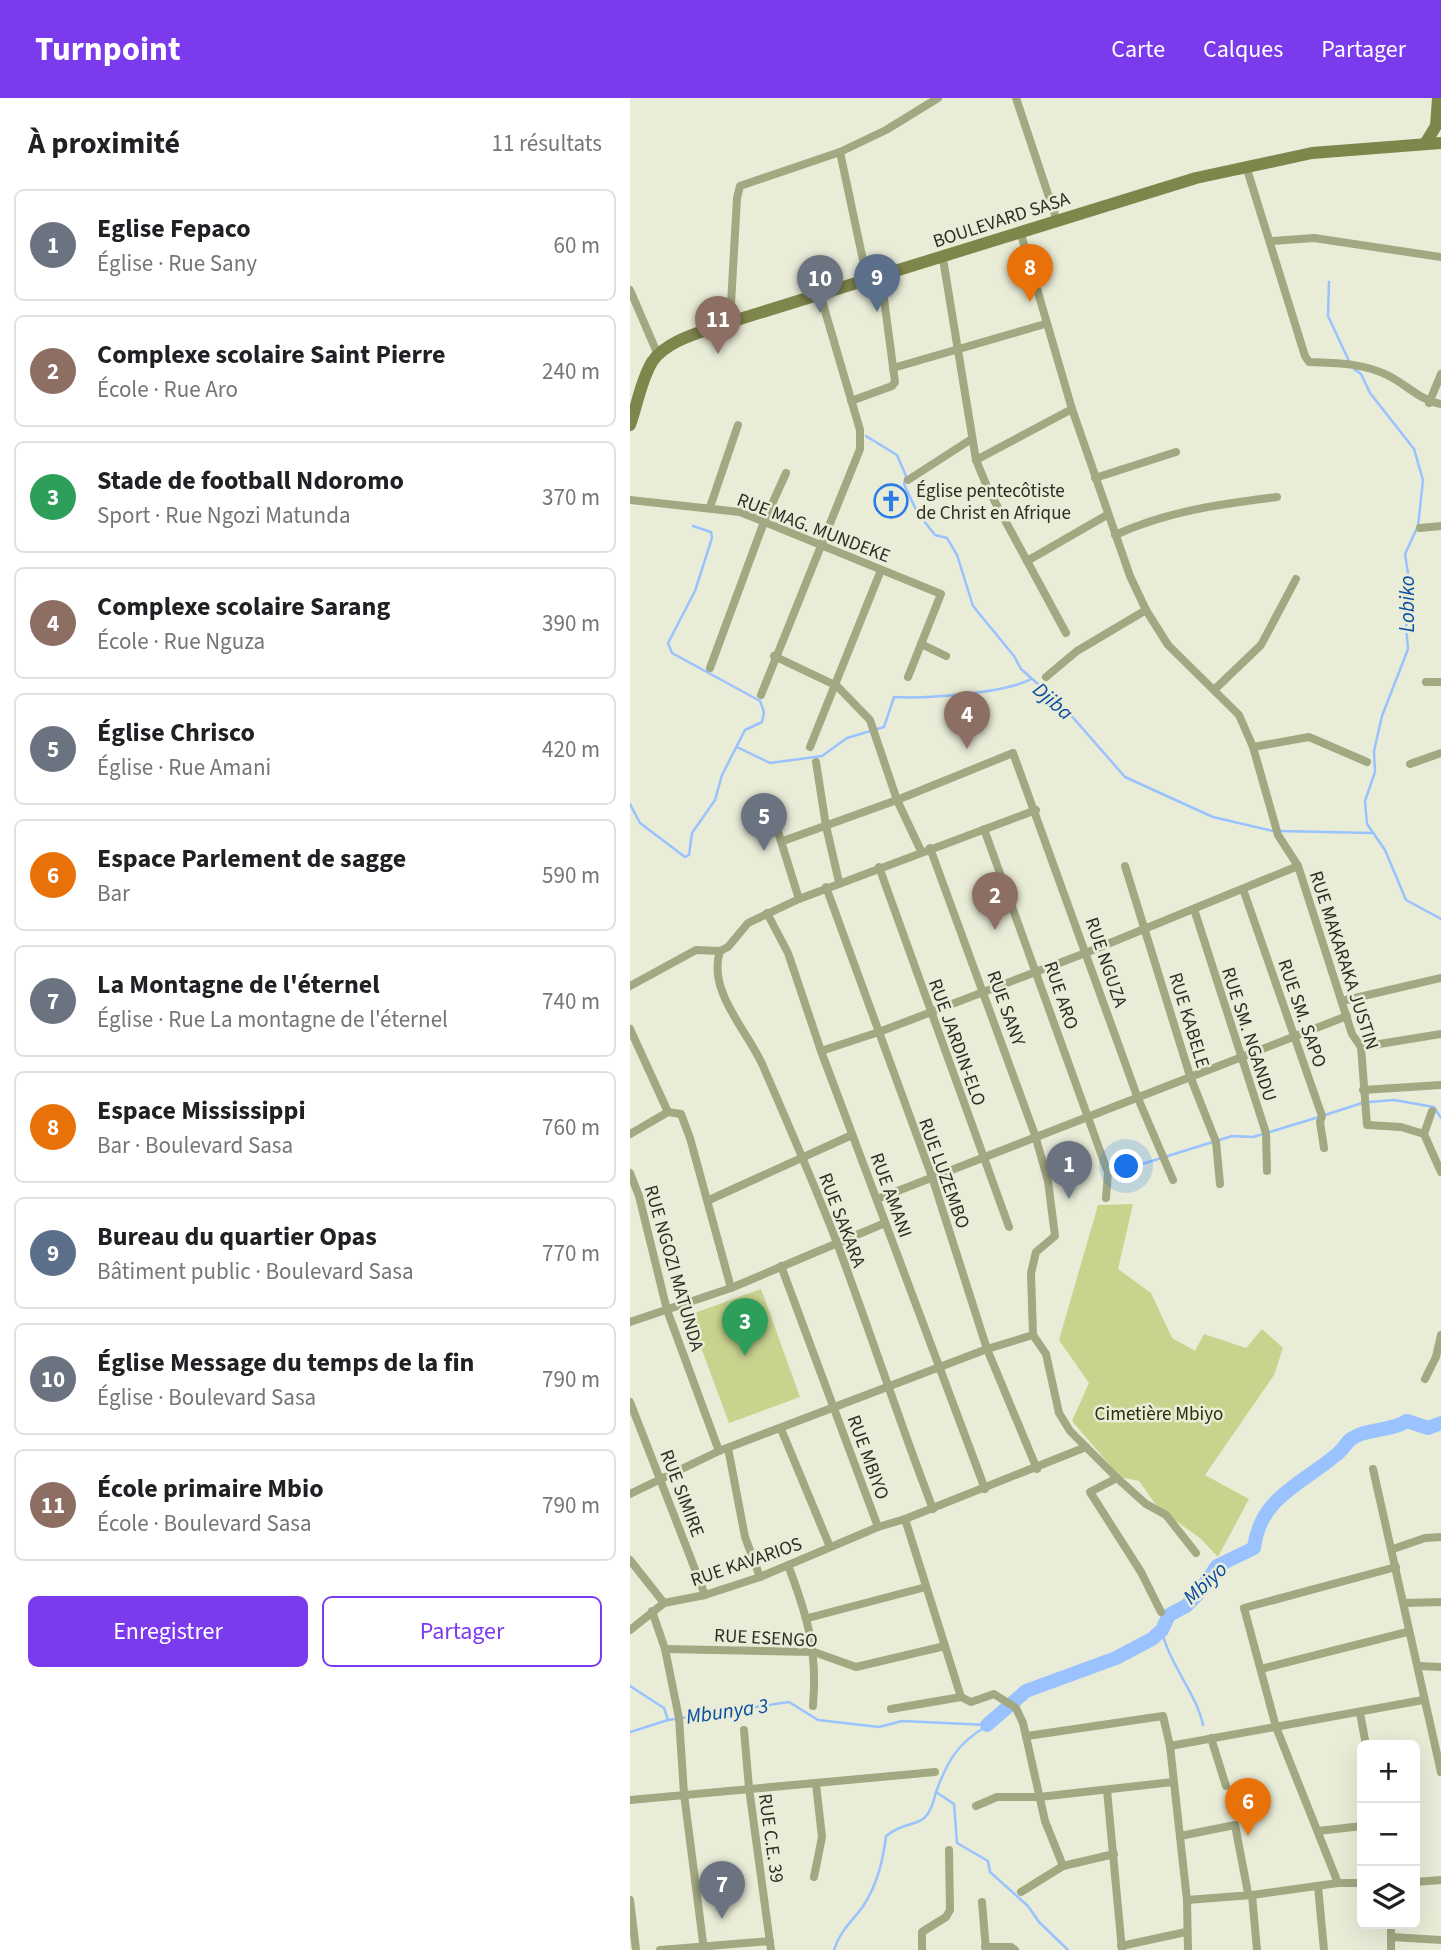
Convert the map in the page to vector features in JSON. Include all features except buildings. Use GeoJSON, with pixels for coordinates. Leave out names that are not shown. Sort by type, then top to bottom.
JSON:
{"type":"FeatureCollection","features":[{"type":"Feature","properties":{"kind":"street"},"geometry":{"type":"LineString","coordinates":[[730,322],[737,198],[740,186],[840,152],[886,130],[938,98]]}},
{"type":"Feature","properties":{"kind":"street"},"geometry":{"type":"LineString","coordinates":[[1016,98],[1057,221]]}},
{"type":"Feature","properties":{"kind":"street"},"geometry":{"type":"LineString","coordinates":[[1425,144],[1436,126],[1437,98]]}},
{"type":"Feature","properties":{"kind":"street","name":"BOULEVARD SASA"},"geometry":{"type":"LineString","coordinates":[[658,355],[680,341],[730,322],[1246,166],[1312,153],[1441,144]]}},
{"type":"Feature","properties":{"kind":"street"},"geometry":{"type":"LineString","coordinates":[[840,152],[867,279]]}},
{"type":"Feature","properties":{"kind":"street"},"geometry":{"type":"LineString","coordinates":[[1246,166],[1272,241],[1299,346],[1310,362],[1361,365],[1389,375],[1429,403],[1441,404]]}},
{"type":"Feature","properties":{"kind":"street","name":"RUE MAKARAKA JUSTIN"},"geometry":{"type":"LineString","coordinates":[[1021,234],[1045,324],[1107,515],[1146,610],[1168,645],[1239,715],[1253,747],[1276,830],[1298,866],[1352,1034],[1361,1047],[1363,1090],[1369,1127],[1401,1127],[1424,1133]]}},
{"type":"Feature","properties":{"kind":"street"},"geometry":{"type":"LineString","coordinates":[[1272,241],[1314,238],[1441,257]]}},
{"type":"Feature","properties":{"kind":"street"},"geometry":{"type":"LineString","coordinates":[[943,259],[970,439],[976,460],[988,489],[1066,633]]}},
{"type":"Feature","properties":{"kind":"street"},"geometry":{"type":"LineString","coordinates":[[851,401],[892,386],[895,382],[881,276]]}},
{"type":"Feature","properties":{"kind":"street"},"geometry":{"type":"LineString","coordinates":[[630,290],[658,355],[650,364],[630,425]]}},
{"type":"Feature","properties":{"kind":"street"},"geometry":{"type":"LineString","coordinates":[[761,695],[774,656],[823,545],[860,449],[860,430],[820,294]]}},
{"type":"Feature","properties":{"kind":"street"},"geometry":{"type":"LineString","coordinates":[[893,369],[1045,324]]}},
{"type":"Feature","properties":{"kind":"street"},"geometry":{"type":"LineString","coordinates":[[1429,403],[1441,374]]}},
{"type":"Feature","properties":{"kind":"street"},"geometry":{"type":"LineString","coordinates":[[976,460],[1072,409]]}},
{"type":"Feature","properties":{"kind":"street"},"geometry":{"type":"LineString","coordinates":[[710,507],[738,425]]}},
{"type":"Feature","properties":{"kind":"street"},"geometry":{"type":"LineString","coordinates":[[908,480],[970,439]]}},
{"type":"Feature","properties":{"kind":"street"},"geometry":{"type":"LineString","coordinates":[[1096,478],[1176,452]]}},
{"type":"Feature","properties":{"kind":"street"},"geometry":{"type":"LineString","coordinates":[[710,668],[764,522],[786,473]]}},
{"type":"Feature","properties":{"kind":"street"},"geometry":{"type":"LineString","coordinates":[[1115,535],[1148,520],[1187,509],[1277,496]]}},
{"type":"Feature","properties":{"kind":"street","name":"RUE MAG. MUNDEKE"},"geometry":{"type":"LineString","coordinates":[[630,500],[740,512],[941,594],[921,644]]}},
{"type":"Feature","properties":{"kind":"street"},"geometry":{"type":"LineString","coordinates":[[1027,561],[1107,515]]}},
{"type":"Feature","properties":{"kind":"street"},"geometry":{"type":"LineString","coordinates":[[1420,528],[1441,526]]}},
{"type":"Feature","properties":{"kind":"street"},"geometry":{"type":"LineString","coordinates":[[810,747],[837,686],[881,570]]}},
{"type":"Feature","properties":{"kind":"street"},"geometry":{"type":"LineString","coordinates":[[1214,690],[1261,645],[1296,579]]}},
{"type":"Feature","properties":{"kind":"street"},"geometry":{"type":"LineString","coordinates":[[1046,677],[1077,651],[1146,610]]}},
{"type":"Feature","properties":{"kind":"street"},"geometry":{"type":"LineString","coordinates":[[908,677],[921,644],[946,656]]}},
{"type":"Feature","properties":{"kind":"street"},"geometry":{"type":"LineString","coordinates":[[774,656],[837,686],[870,720],[897,800],[921,851]]}},
{"type":"Feature","properties":{"kind":"street"},"geometry":{"type":"LineString","coordinates":[[1426,682],[1441,682]]}},
{"type":"Feature","properties":{"kind":"street"},"geometry":{"type":"LineString","coordinates":[[1253,747],[1309,737],[1367,762]]}},
{"type":"Feature","properties":{"kind":"street","name":"RUE NGUZA"},"geometry":{"type":"LineString","coordinates":[[897,800],[1013,753],[1088,952],[1137,1096],[1173,1180]]}},
{"type":"Feature","properties":{"kind":"street"},"geometry":{"type":"LineString","coordinates":[[1410,764],[1441,753]]}},
{"type":"Feature","properties":{"kind":"street"},"geometry":{"type":"LineString","coordinates":[[816,762],[826,826],[839,882]]}},
{"type":"Feature","properties":{"kind":"street"},"geometry":{"type":"LineString","coordinates":[[783,841],[897,800]]}},
{"type":"Feature","properties":{"kind":"street"},"geometry":{"type":"LineString","coordinates":[[769,806],[783,841],[799,899]]}},
{"type":"Feature","properties":{"kind":"street"},"geometry":{"type":"LineString","coordinates":[[630,986],[696,950],[720,951],[727,947],[748,923],[766,913],[839,882],[1036,810]]}},
{"type":"Feature","properties":{"kind":"street","name":"RUE ARO"},"geometry":{"type":"LineString","coordinates":[[984,829],[1037,971],[1108,1177],[1106,1198]]}},
{"type":"Feature","properties":{"kind":"street","name":"RUE SANY"},"geometry":{"type":"LineString","coordinates":[[930,848],[984,991],[1035,1135],[1048,1181],[1055,1237],[1036,1251],[1031,1273],[1032,1335]]}},
{"type":"Feature","properties":{"kind":"street","name":"RUE KABELE"},"geometry":{"type":"LineString","coordinates":[[1125,866],[1190,1076],[1216,1142],[1220,1184]]}},
{"type":"Feature","properties":{"kind":"street"},"geometry":{"type":"LineString","coordinates":[[821,1051],[879,1032],[1146,930],[1298,866]]}},
{"type":"Feature","properties":{"kind":"street","name":"RUE JARDIN-ELO"},"geometry":{"type":"LineString","coordinates":[[879,867],[929,1013],[1009,1227]]}},
{"type":"Feature","properties":{"kind":"street","name":"RUE LUZEMBO"},"geometry":{"type":"LineString","coordinates":[[826,887],[932,1177],[987,1349],[1037,1469]]}},
{"type":"Feature","properties":{"kind":"street","name":"RUE SM. SAPO"},"geometry":{"type":"LineString","coordinates":[[1243,890],[1322,1116],[1320,1122],[1324,1149]]}},
{"type":"Feature","properties":{"kind":"street","name":"RUE SM. NGANDU"},"geometry":{"type":"LineString","coordinates":[[1194,909],[1266,1133],[1267,1171]]}},
{"type":"Feature","properties":{"kind":"street","name":"RUE AMANI"},"geometry":{"type":"LineString","coordinates":[[766,913],[788,953],[821,1051],[985,1489]]}},
{"type":"Feature","properties":{"kind":"street","name":"RUE SAKARA"},"geometry":{"type":"LineString","coordinates":[[720,951],[714,968],[727,1002],[752,1040],[802,1157],[933,1508]]}},
{"type":"Feature","properties":{"kind":"street"},"geometry":{"type":"LineString","coordinates":[[1342,1001],[1441,978]]}},
{"type":"Feature","properties":{"kind":"street"},"geometry":{"type":"LineString","coordinates":[[877,1199],[1086,1115],[1346,1016]]}},
{"type":"Feature","properties":{"kind":"street"},"geometry":{"type":"LineString","coordinates":[[630,1029],[668,1112]]}},
{"type":"Feature","properties":{"kind":"street"},"geometry":{"type":"LineString","coordinates":[[1361,1047],[1441,1034]]}},
{"type":"Feature","properties":{"kind":"street"},"geometry":{"type":"LineString","coordinates":[[1363,1090],[1441,1085]]}},
{"type":"Feature","properties":{"kind":"street"},"geometry":{"type":"LineString","coordinates":[[1432,1111],[1424,1133],[1441,1172]]}},
{"type":"Feature","properties":{"kind":"street"},"geometry":{"type":"LineString","coordinates":[[630,1134],[668,1112],[681,1114],[709,1200],[731,1288]]}},
{"type":"Feature","properties":{"kind":"street"},"geometry":{"type":"LineString","coordinates":[[709,1200],[852,1135]]}},
{"type":"Feature","properties":{"kind":"street","name":"RUE NGOZI MATUNDA"},"geometry":{"type":"LineString","coordinates":[[630,1173],[639,1196],[667,1310],[724,1450],[745,1537],[760,1577]]}},
{"type":"Feature","properties":{"kind":"street"},"geometry":{"type":"LineString","coordinates":[[630,1322],[731,1288],[885,1223]]}},
{"type":"Feature","properties":{"kind":"street","name":"RUE MBIYO"},"geometry":{"type":"LineString","coordinates":[[781,1266],[878,1527],[905,1519],[961,1697]]}},
{"type":"Feature","properties":{"kind":"street"},"geometry":{"type":"LineString","coordinates":[[630,1494],[724,1450],[987,1349],[1032,1335],[1046,1354],[1059,1413],[1070,1431],[1146,1504],[1166,1515],[1196,1553]]}},
{"type":"Feature","properties":{"kind":"street"},"geometry":{"type":"LineString","coordinates":[[1425,1379],[1436,1357],[1441,1335]]}},
{"type":"Feature","properties":{"kind":"street","name":"RUE SIMIRE"},"geometry":{"type":"LineString","coordinates":[[630,1402],[705,1595]]}},
{"type":"Feature","properties":{"kind":"street"},"geometry":{"type":"LineString","coordinates":[[781,1429],[830,1547]]}},
{"type":"Feature","properties":{"kind":"street"},"geometry":{"type":"LineString","coordinates":[[905,1519],[1037,1469],[1086,1447]]}},
{"type":"Feature","properties":{"kind":"street"},"geometry":{"type":"LineString","coordinates":[[1373,1469],[1393,1549],[1407,1632],[1419,1666],[1423,1700],[1437,1733],[1441,1772]]}},
{"type":"Feature","properties":{"kind":"street"},"geometry":{"type":"LineString","coordinates":[[1117,1478],[1090,1492],[1141,1572],[1161,1612]]}},
{"type":"Feature","properties":{"kind":"street","name":"RUE KAVARIOS"},"geometry":{"type":"LineString","coordinates":[[630,1630],[664,1603],[705,1595],[760,1577],[878,1527]]}},
{"type":"Feature","properties":{"kind":"street"},"geometry":{"type":"LineString","coordinates":[[1393,1549],[1425,1538],[1441,1537]]}},
{"type":"Feature","properties":{"kind":"street"},"geometry":{"type":"LineString","coordinates":[[630,1560],[664,1603]]}},
{"type":"Feature","properties":{"kind":"street"},"geometry":{"type":"LineString","coordinates":[[788,1565],[808,1618],[814,1652],[813,1706]]}},
{"type":"Feature","properties":{"kind":"street"},"geometry":{"type":"LineString","coordinates":[[1338,1883],[1276,1727],[1244,1608],[1396,1567]]}},
{"type":"Feature","properties":{"kind":"street"},"geometry":{"type":"LineString","coordinates":[[808,1618],[926,1587]]}},
{"type":"Feature","properties":{"kind":"street"},"geometry":{"type":"LineString","coordinates":[[1404,1603],[1441,1602]]}},
{"type":"Feature","properties":{"kind":"street"},"geometry":{"type":"LineString","coordinates":[[652,1611],[666,1649],[679,1718],[684,1794],[703,1947]]}},
{"type":"Feature","properties":{"kind":"street"},"geometry":{"type":"LineString","coordinates":[[1261,1669],[1407,1632]]}},
{"type":"Feature","properties":{"kind":"street","name":"RUE ESENGO"},"geometry":{"type":"LineString","coordinates":[[666,1649],[814,1652],[856,1667],[945,1647]]}},
{"type":"Feature","properties":{"kind":"street"},"geometry":{"type":"LineString","coordinates":[[1419,1666],[1441,1667]]}},
{"type":"Feature","properties":{"kind":"street"},"geometry":{"type":"LineString","coordinates":[[891,1709],[961,1697],[971,1702],[994,1695],[1016,1708],[1027,1736],[1045,1821],[1063,1866]]}},
{"type":"Feature","properties":{"kind":"street"},"geometry":{"type":"LineString","coordinates":[[1170,1746],[1423,1700]]}},
{"type":"Feature","properties":{"kind":"street"},"geometry":{"type":"LineString","coordinates":[[1360,1713],[1365,1740]]}},
{"type":"Feature","properties":{"kind":"street"},"geometry":{"type":"LineString","coordinates":[[1027,1736],[1163,1716],[1170,1746],[1187,1900],[1188,1950]]}},
{"type":"Feature","properties":{"kind":"street","name":"RUE C.E. 39"},"geometry":{"type":"LineString","coordinates":[[744,1730],[749,1788],[771,1945]]}},
{"type":"Feature","properties":{"kind":"street"},"geometry":{"type":"LineString","coordinates":[[1211,1738],[1226,1786]]}},
{"type":"Feature","properties":{"kind":"street"},"geometry":{"type":"LineString","coordinates":[[630,1800],[935,1772]]}},
{"type":"Feature","properties":{"kind":"street"},"geometry":{"type":"LineString","coordinates":[[976,1806],[996,1797],[1040,1797],[1173,1782]]}},
{"type":"Feature","properties":{"kind":"street"},"geometry":{"type":"LineString","coordinates":[[814,1877],[822,1837],[816,1784]]}},
{"type":"Feature","properties":{"kind":"street"},"geometry":{"type":"LineString","coordinates":[[1107,1790],[1122,1948],[1186,1932]]}},
{"type":"Feature","properties":{"kind":"street"},"geometry":{"type":"LineString","coordinates":[[1180,1836],[1236,1825],[1250,1894],[1256,1950]]}},
{"type":"Feature","properties":{"kind":"street"},"geometry":{"type":"LineString","coordinates":[[1318,1831],[1357,1827]]}},
{"type":"Feature","properties":{"kind":"street"},"geometry":{"type":"LineString","coordinates":[[922,1950],[922,1932],[946,1917],[950,1910],[949,1850]]}},
{"type":"Feature","properties":{"kind":"street"},"geometry":{"type":"LineString","coordinates":[[1021,1892],[1063,1866],[1114,1854]]}},
{"type":"Feature","properties":{"kind":"street"},"geometry":{"type":"LineString","coordinates":[[1420,1882],[1441,1880]]}},
{"type":"Feature","properties":{"kind":"street"},"geometry":{"type":"LineString","coordinates":[[1187,1900],[1357,1883]]}},
{"type":"Feature","properties":{"kind":"street"},"geometry":{"type":"LineString","coordinates":[[1318,1886],[1324,1950]]}},
{"type":"Feature","properties":{"kind":"street"},"geometry":{"type":"LineString","coordinates":[[630,1899],[636,1950]]}},
{"type":"Feature","properties":{"kind":"street"},"geometry":{"type":"LineString","coordinates":[[982,1902],[986,1948],[1011,1947],[1015,1950]]}},
{"type":"Feature","properties":{"kind":"street"},"geometry":{"type":"LineString","coordinates":[[1391,1929],[1391,1950]]}},
{"type":"Feature","properties":{"kind":"street"},"geometry":{"type":"LineString","coordinates":[[1391,1937],[1441,1940]]}},
{"type":"Feature","properties":{"kind":"street"},"geometry":{"type":"LineString","coordinates":[[660,1950],[771,1945]]}},
{"type":"Feature","properties":{"kind":"green space","name":"Cimetière Mbiyo"},"geometry":{"type":"Polygon","coordinates":[[[1133,1204],[1118,1269],[1151,1293],[1172,1338],[1195,1351],[1204,1334],[1246,1348],[1262,1329],[1283,1348],[1274,1375],[1205,1475],[1249,1499],[1218,1557],[1200,1538],[1159,1509],[1139,1481],[1120,1477],[1072,1421],[1089,1383],[1059,1340],[1098,1205],[1133,1204]]]}},
{"type":"Feature","properties":{"kind":"green space"},"geometry":{"type":"Polygon","coordinates":[[[761,1289],[800,1397],[729,1423],[689,1315],[761,1289]]]}},
{"type":"Feature","properties":{"kind":"waterway","name":"Lobiko"},"geometry":{"type":"LineString","coordinates":[[1329,282],[1328,316],[1349,361]]}},
{"type":"Feature","properties":{"kind":"waterway","name":"Lobiko"},"geometry":{"type":"LineString","coordinates":[[1354,369],[1361,374],[1370,393],[1414,449],[1423,480],[1418,526],[1405,554],[1412,600],[1406,627],[1408,649],[1382,716],[1374,751],[1375,772],[1365,801],[1367,824],[1385,850],[1406,900],[1441,919]]}},
{"type":"Feature","properties":{"kind":"waterway"},"geometry":{"type":"LineString","coordinates":[[866,436],[897,455],[906,476],[904,484],[917,512],[935,535],[947,538],[957,555],[973,606],[1014,656],[1021,669],[1062,705],[1125,777],[1213,817],[1273,831]]}},
{"type":"Feature","properties":{"kind":"waterway"},"geometry":{"type":"LineString","coordinates":[[630,804],[640,823],[685,857],[689,855],[692,833],[715,800],[722,775],[745,730],[762,722],[764,712],[760,701],[672,653],[668,643],[695,591],[712,538],[711,532],[693,526]]}},
{"type":"Feature","properties":{"kind":"waterway","name":"Djiba"},"geometry":{"type":"LineString","coordinates":[[737,747],[770,763],[822,756],[847,738],[884,727],[894,697],[944,696],[985,691],[1031,679]]}},
{"type":"Feature","properties":{"kind":"waterway","name":"Djiba"},"geometry":{"type":"LineString","coordinates":[[1280,831],[1371,833]]}},
{"type":"Feature","properties":{"kind":"waterway"},"geometry":{"type":"LineString","coordinates":[[1369,1102],[1394,1100],[1434,1107],[1441,1118]]}},
{"type":"Feature","properties":{"kind":"waterway"},"geometry":{"type":"LineString","coordinates":[[1325,1115],[1362,1103]]}},
{"type":"Feature","properties":{"kind":"waterway"},"geometry":{"type":"LineString","coordinates":[[1110,1174],[1232,1136],[1253,1137],[1319,1117]]}},
{"type":"Feature","properties":{"kind":"waterway","name":"Mbiyo"},"geometry":{"type":"LineString","coordinates":[[987,1725],[1026,1691],[1116,1658],[1152,1639],[1162,1630],[1169,1615],[1186,1606],[1197,1595],[1217,1566],[1254,1548],[1265,1516],[1284,1493],[1338,1453],[1351,1439],[1407,1421],[1428,1428],[1441,1423]]}},
{"type":"Feature","properties":{"kind":"waterway"},"geometry":{"type":"LineString","coordinates":[[1162,1630],[1170,1654],[1195,1701],[1203,1725]]}},
{"type":"Feature","properties":{"kind":"waterway"},"geometry":{"type":"LineString","coordinates":[[630,1686],[664,1708],[668,1720]]}},
{"type":"Feature","properties":{"kind":"waterway","name":"Mbunya 3"},"geometry":{"type":"LineString","coordinates":[[630,1732],[668,1720],[789,1702],[818,1720],[879,1727],[902,1721],[987,1725]]}},
{"type":"Feature","properties":{"kind":"waterway"},"geometry":{"type":"LineString","coordinates":[[985,1727],[960,1747],[944,1772],[936,1792],[954,1804],[957,1843],[988,1861],[990,1872],[1028,1906],[1039,1922],[1068,1950]]}},
{"type":"Feature","properties":{"kind":"waterway"},"geometry":{"type":"LineString","coordinates":[[834,1950],[874,1886],[886,1836],[923,1819],[928,1814],[936,1792]]}},
{"type":"Feature","properties":{"kind":"place","name":"Espace Mississippi"},"geometry":{"type":"Point","coordinates":[1030,302]}},
{"type":"Feature","properties":{"kind":"place","name":"Bureau du quartier Opas"},"geometry":{"type":"Point","coordinates":[877,312]}},
{"type":"Feature","properties":{"kind":"place","name":"Église Message du temps de la fin"},"geometry":{"type":"Point","coordinates":[820,313]}},
{"type":"Feature","properties":{"kind":"place","name":"École primaire Mbio"},"geometry":{"type":"Point","coordinates":[718,354]}},
{"type":"Feature","properties":{"kind":"place","name":"Église pentecôtiste de Christ en Afrique"},"geometry":{"type":"Point","coordinates":[891,501]}},
{"type":"Feature","properties":{"kind":"place","name":"Complexe scolaire Sarang"},"geometry":{"type":"Point","coordinates":[967,749]}},
{"type":"Feature","properties":{"kind":"place","name":"Église Chrisco"},"geometry":{"type":"Point","coordinates":[764,851]}},
{"type":"Feature","properties":{"kind":"place","name":"Complexe scolaire Saint Pierre"},"geometry":{"type":"Point","coordinates":[995,930]}},
{"type":"Feature","properties":{"kind":"place","name":"Eglise Fepaco"},"geometry":{"type":"Point","coordinates":[1069,1199]}},
{"type":"Feature","properties":{"kind":"place","name":"Stade de football Ndoromo"},"geometry":{"type":"Point","coordinates":[745,1356]}},
{"type":"Feature","properties":{"kind":"place","name":"Espace Parlement de sagge"},"geometry":{"type":"Point","coordinates":[1248,1836]}},
{"type":"Feature","properties":{"kind":"place","name":"La Montagne de l'éternel"},"geometry":{"type":"Point","coordinates":[722,1919]}}]}
